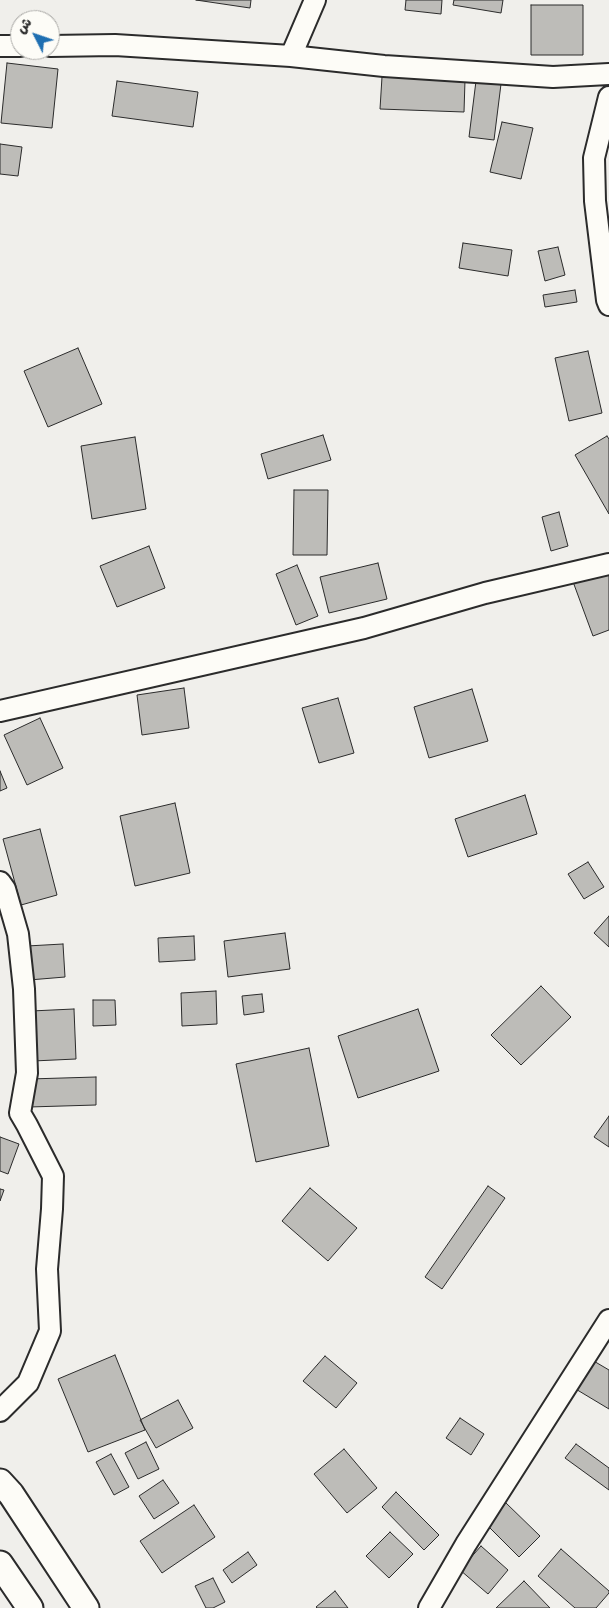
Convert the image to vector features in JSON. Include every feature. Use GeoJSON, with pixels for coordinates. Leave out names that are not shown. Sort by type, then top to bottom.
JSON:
{"type":"FeatureCollection","features":[{"type":"Feature","properties":{"kind":"street"},"geometry":{"type":"LineString","coordinates":[[291,56],[315,0]]}},
{"type":"Feature","properties":{"kind":"street"},"geometry":{"type":"LineString","coordinates":[[60,46],[114,45],[291,56],[384,66],[553,77],[609,74]]}},
{"type":"Feature","properties":{"kind":"street"},"geometry":{"type":"LineString","coordinates":[[609,98],[594,158],[595,201],[609,305]]}},
{"type":"Feature","properties":{"kind":"street"},"geometry":{"type":"LineString","coordinates":[[0,711],[364,628],[485,594],[609,564]]}},
{"type":"Feature","properties":{"kind":"street"},"geometry":{"type":"LineString","coordinates":[[0,882],[4,888],[18,934],[24,989],[27,1073],[20,1113],[53,1176],[47,1269],[50,1331],[28,1383],[0,1411]]}},
{"type":"Feature","properties":{"kind":"street"},"geometry":{"type":"LineString","coordinates":[[429,1608],[472,1536],[609,1320]]}},
{"type":"Feature","properties":{"kind":"street"},"geometry":{"type":"LineString","coordinates":[[0,1482],[11,1494],[86,1608]]}},
{"type":"Feature","properties":{"kind":"street"},"geometry":{"type":"LineString","coordinates":[[0,1564],[21,1603]]}},
{"type":"Feature","properties":{"kind":"building"},"geometry":{"type":"Polygon","coordinates":[[[196,0],[251,0],[250,8],[196,0]]]}},
{"type":"Feature","properties":{"kind":"building"},"geometry":{"type":"Polygon","coordinates":[[[406,0],[442,0],[441,14],[405,10],[406,0]]]}},
{"type":"Feature","properties":{"kind":"building"},"geometry":{"type":"Polygon","coordinates":[[[454,0],[503,0],[501,13],[453,5],[454,0]]]}},
{"type":"Feature","properties":{"kind":"building"},"geometry":{"type":"Polygon","coordinates":[[[531,5],[583,5],[583,55],[531,55],[531,5]]]}},
{"type":"Feature","properties":{"kind":"building"},"geometry":{"type":"Polygon","coordinates":[[[7,63],[58,69],[52,128],[1,123],[7,63]]]}},
{"type":"Feature","properties":{"kind":"building"},"geometry":{"type":"Polygon","coordinates":[[[382,77],[465,80],[464,112],[380,109],[382,77]]]}},
{"type":"Feature","properties":{"kind":"building"},"geometry":{"type":"Polygon","coordinates":[[[117,81],[198,92],[193,127],[112,116],[117,81]]]}},
{"type":"Feature","properties":{"kind":"building"},"geometry":{"type":"Polygon","coordinates":[[[476,81],[501,84],[494,140],[469,137],[476,81]]]}},
{"type":"Feature","properties":{"kind":"building"},"geometry":{"type":"Polygon","coordinates":[[[502,122],[533,128],[521,179],[490,172],[502,122]]]}},
{"type":"Feature","properties":{"kind":"building"},"geometry":{"type":"Polygon","coordinates":[[[0,144],[22,147],[18,176],[0,174],[0,144]]]}},
{"type":"Feature","properties":{"kind":"building"},"geometry":{"type":"Polygon","coordinates":[[[463,243],[512,250],[508,276],[459,268],[463,243]]]}},
{"type":"Feature","properties":{"kind":"building"},"geometry":{"type":"Polygon","coordinates":[[[558,247],[565,275],[545,281],[538,251],[558,247]]]}},
{"type":"Feature","properties":{"kind":"building"},"geometry":{"type":"Polygon","coordinates":[[[575,290],[577,302],[545,307],[543,295],[575,290]]]}},
{"type":"Feature","properties":{"kind":"building"},"geometry":{"type":"Polygon","coordinates":[[[78,348],[102,404],[48,427],[24,371],[78,348]]]}},
{"type":"Feature","properties":{"kind":"building"},"geometry":{"type":"Polygon","coordinates":[[[588,351],[602,413],[569,421],[555,358],[588,351]]]}},
{"type":"Feature","properties":{"kind":"building"},"geometry":{"type":"Polygon","coordinates":[[[323,435],[331,460],[268,479],[261,454],[323,435]]]}},
{"type":"Feature","properties":{"kind":"building"},"geometry":{"type":"Polygon","coordinates":[[[607,436],[609,439],[609,514],[575,455],[607,436]]]}},
{"type":"Feature","properties":{"kind":"building"},"geometry":{"type":"Polygon","coordinates":[[[135,437],[146,509],[92,519],[81,446],[135,437]]]}},
{"type":"Feature","properties":{"kind":"building"},"geometry":{"type":"Polygon","coordinates":[[[294,490],[328,490],[327,555],[293,555],[294,490]]]}},
{"type":"Feature","properties":{"kind":"building"},"geometry":{"type":"Polygon","coordinates":[[[559,512],[568,546],[551,551],[542,517],[559,512]]]}},
{"type":"Feature","properties":{"kind":"building"},"geometry":{"type":"Polygon","coordinates":[[[149,546],[165,588],[117,607],[100,566],[149,546]]]}},
{"type":"Feature","properties":{"kind":"building"},"geometry":{"type":"Polygon","coordinates":[[[378,563],[387,599],[329,613],[320,577],[378,563]]]}},
{"type":"Feature","properties":{"kind":"building"},"geometry":{"type":"Polygon","coordinates":[[[297,565],[318,616],[296,625],[276,574],[297,565]]]}},
{"type":"Feature","properties":{"kind":"building"},"geometry":{"type":"Polygon","coordinates":[[[609,566],[609,630],[593,636],[572,579],[609,566]]]}},
{"type":"Feature","properties":{"kind":"building"},"geometry":{"type":"Polygon","coordinates":[[[184,688],[189,728],[142,735],[137,695],[184,688]]]}},
{"type":"Feature","properties":{"kind":"building"},"geometry":{"type":"Polygon","coordinates":[[[472,689],[488,741],[429,758],[414,707],[472,689]]]}},
{"type":"Feature","properties":{"kind":"building"},"geometry":{"type":"Polygon","coordinates":[[[338,698],[354,753],[319,763],[302,708],[338,698]]]}},
{"type":"Feature","properties":{"kind":"building"},"geometry":{"type":"Polygon","coordinates":[[[40,718],[63,768],[27,785],[4,735],[40,718]]]}},
{"type":"Feature","properties":{"kind":"building"},"geometry":{"type":"Polygon","coordinates":[[[0,771],[7,788],[0,791],[0,771]]]}},
{"type":"Feature","properties":{"kind":"building"},"geometry":{"type":"Polygon","coordinates":[[[525,795],[537,834],[468,857],[455,819],[525,795]]]}},
{"type":"Feature","properties":{"kind":"building"},"geometry":{"type":"Polygon","coordinates":[[[175,803],[190,873],[135,886],[120,816],[175,803]]]}},
{"type":"Feature","properties":{"kind":"building"},"geometry":{"type":"Polygon","coordinates":[[[40,829],[57,895],[21,905],[3,839],[40,829]]]}},
{"type":"Feature","properties":{"kind":"building"},"geometry":{"type":"Polygon","coordinates":[[[588,862],[604,887],[584,899],[568,874],[588,862]]]}},
{"type":"Feature","properties":{"kind":"building"},"geometry":{"type":"Polygon","coordinates":[[[609,916],[609,947],[594,933],[609,916]]]}},
{"type":"Feature","properties":{"kind":"building"},"geometry":{"type":"Polygon","coordinates":[[[285,933],[290,969],[228,977],[224,941],[285,933]]]}},
{"type":"Feature","properties":{"kind":"building"},"geometry":{"type":"Polygon","coordinates":[[[194,936],[195,960],[159,962],[158,938],[194,936]]]}},
{"type":"Feature","properties":{"kind":"building"},"geometry":{"type":"Polygon","coordinates":[[[63,944],[65,977],[29,980],[27,946],[63,944]]]}},
{"type":"Feature","properties":{"kind":"building"},"geometry":{"type":"Polygon","coordinates":[[[541,986],[571,1017],[521,1065],[491,1035],[541,986]]]}},
{"type":"Feature","properties":{"kind":"building"},"geometry":{"type":"Polygon","coordinates":[[[216,991],[217,1024],[182,1026],[181,993],[216,991]]]}},
{"type":"Feature","properties":{"kind":"building"},"geometry":{"type":"Polygon","coordinates":[[[262,994],[264,1012],[244,1015],[242,996],[262,994]]]}},
{"type":"Feature","properties":{"kind":"building"},"geometry":{"type":"Polygon","coordinates":[[[93,1000],[115,1000],[116,1025],[93,1026],[93,1000]]]}},
{"type":"Feature","properties":{"kind":"building"},"geometry":{"type":"Polygon","coordinates":[[[74,1009],[76,1059],[33,1061],[31,1011],[74,1009]]]}},
{"type":"Feature","properties":{"kind":"building"},"geometry":{"type":"Polygon","coordinates":[[[418,1009],[439,1071],[358,1098],[338,1036],[418,1009]]]}},
{"type":"Feature","properties":{"kind":"building"},"geometry":{"type":"Polygon","coordinates":[[[309,1048],[329,1146],[256,1162],[236,1064],[309,1048]]]}},
{"type":"Feature","properties":{"kind":"building"},"geometry":{"type":"Polygon","coordinates":[[[96,1077],[96,1105],[29,1107],[29,1079],[96,1077]]]}},
{"type":"Feature","properties":{"kind":"building"},"geometry":{"type":"Polygon","coordinates":[[[609,1116],[609,1147],[594,1137],[609,1116]]]}},
{"type":"Feature","properties":{"kind":"building"},"geometry":{"type":"Polygon","coordinates":[[[0,1137],[19,1144],[8,1174],[0,1171],[0,1137]]]}},
{"type":"Feature","properties":{"kind":"building"},"geometry":{"type":"Polygon","coordinates":[[[488,1186],[505,1198],[442,1289],[425,1277],[488,1186]]]}},
{"type":"Feature","properties":{"kind":"building"},"geometry":{"type":"Polygon","coordinates":[[[310,1188],[357,1228],[328,1261],[282,1221],[310,1188]]]}},
{"type":"Feature","properties":{"kind":"building"},"geometry":{"type":"Polygon","coordinates":[[[0,1189],[4,1190],[0,1201],[0,1189]]]}},
{"type":"Feature","properties":{"kind":"building"},"geometry":{"type":"Polygon","coordinates":[[[115,1355],[145,1430],[88,1452],[58,1379],[115,1355]]]}},
{"type":"Feature","properties":{"kind":"building"},"geometry":{"type":"Polygon","coordinates":[[[325,1356],[357,1383],[336,1408],[303,1381],[325,1356]]]}},
{"type":"Feature","properties":{"kind":"building"},"geometry":{"type":"Polygon","coordinates":[[[592,1360],[609,1370],[609,1409],[574,1388],[592,1360]]]}},
{"type":"Feature","properties":{"kind":"building"},"geometry":{"type":"Polygon","coordinates":[[[178,1400],[193,1428],[156,1448],[140,1420],[178,1400]]]}},
{"type":"Feature","properties":{"kind":"building"},"geometry":{"type":"Polygon","coordinates":[[[460,1418],[484,1434],[471,1455],[446,1438],[460,1418]]]}},
{"type":"Feature","properties":{"kind":"building"},"geometry":{"type":"Polygon","coordinates":[[[146,1442],[159,1469],[138,1479],[125,1453],[146,1442]]]}},
{"type":"Feature","properties":{"kind":"building"},"geometry":{"type":"Polygon","coordinates":[[[576,1444],[609,1468],[609,1490],[565,1458],[576,1444]]]}},
{"type":"Feature","properties":{"kind":"building"},"geometry":{"type":"Polygon","coordinates":[[[344,1449],[377,1488],[347,1513],[314,1474],[344,1449]]]}},
{"type":"Feature","properties":{"kind":"building"},"geometry":{"type":"Polygon","coordinates":[[[111,1454],[129,1487],[114,1495],[96,1462],[111,1454]]]}},
{"type":"Feature","properties":{"kind":"building"},"geometry":{"type":"Polygon","coordinates":[[[163,1480],[179,1503],[154,1519],[139,1496],[163,1480]]]}},
{"type":"Feature","properties":{"kind":"building"},"geometry":{"type":"Polygon","coordinates":[[[396,1492],[439,1535],[424,1550],[382,1507],[396,1492]]]}},
{"type":"Feature","properties":{"kind":"building"},"geometry":{"type":"Polygon","coordinates":[[[505,1502],[540,1536],[519,1557],[484,1522],[505,1502]]]}},
{"type":"Feature","properties":{"kind":"building"},"geometry":{"type":"Polygon","coordinates":[[[194,1505],[215,1537],[162,1573],[140,1541],[194,1505]]]}},
{"type":"Feature","properties":{"kind":"building"},"geometry":{"type":"Polygon","coordinates":[[[390,1532],[413,1554],[389,1578],[366,1556],[390,1532]]]}},
{"type":"Feature","properties":{"kind":"building"},"geometry":{"type":"Polygon","coordinates":[[[481,1546],[508,1570],[488,1594],[460,1570],[481,1546]]]}},
{"type":"Feature","properties":{"kind":"building"},"geometry":{"type":"Polygon","coordinates":[[[561,1549],[609,1591],[596,1608],[575,1608],[538,1576],[561,1549]]]}},
{"type":"Feature","properties":{"kind":"building"},"geometry":{"type":"Polygon","coordinates":[[[248,1552],[257,1565],[232,1583],[223,1570],[248,1552]]]}},
{"type":"Feature","properties":{"kind":"building"},"geometry":{"type":"Polygon","coordinates":[[[213,1578],[225,1602],[213,1608],[206,1608],[195,1586],[213,1578]]]}},
{"type":"Feature","properties":{"kind":"building"},"geometry":{"type":"Polygon","coordinates":[[[524,1581],[550,1608],[496,1608],[524,1581]]]}},
{"type":"Feature","properties":{"kind":"building"},"geometry":{"type":"Polygon","coordinates":[[[335,1591],[348,1608],[316,1607],[335,1591]]]}}]}
